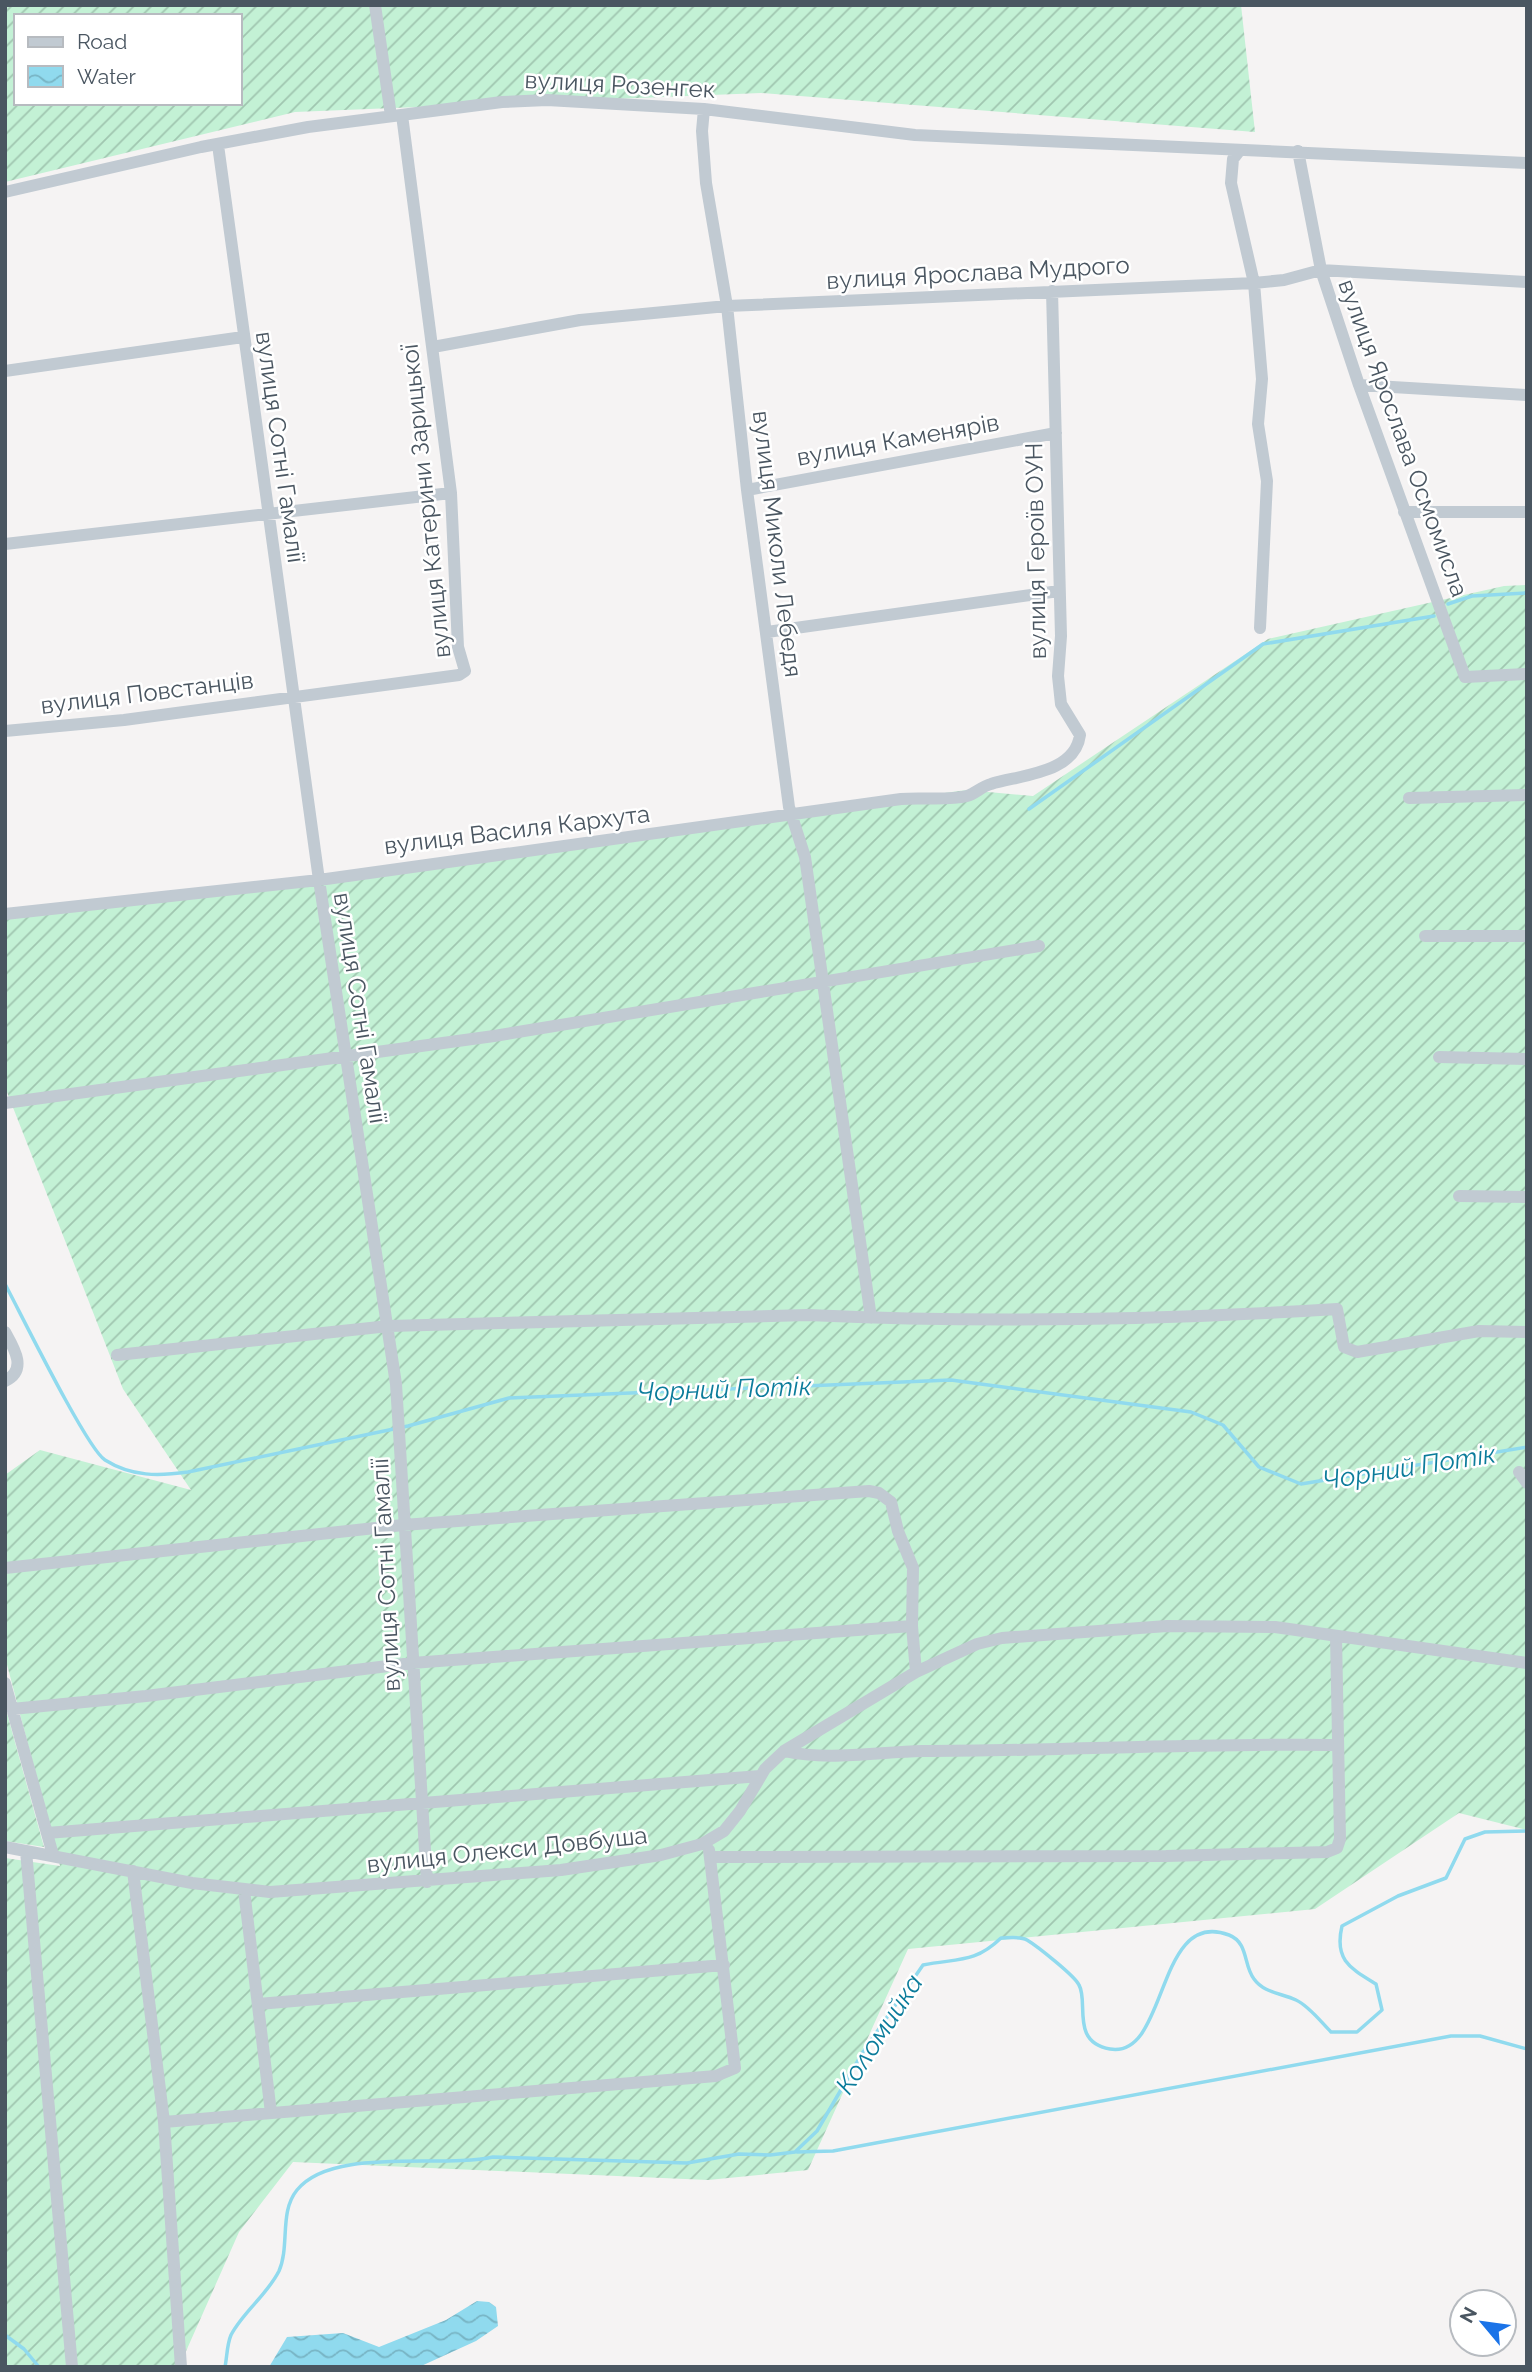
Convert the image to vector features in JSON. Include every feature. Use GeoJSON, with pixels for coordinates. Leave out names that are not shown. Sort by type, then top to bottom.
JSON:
{"type":"FeatureCollection","features":[{"type":"Feature","properties":{"kind":"street","name":"вулиця Катерини Зарицької"},"geometry":{"type":"LineString","coordinates":[[295,695],[459,675],[465,671],[458,647],[451,493],[433,347],[396,116],[375,5]]}},
{"type":"Feature","properties":{"kind":"street","name":"вулиця Розенгек"},"geometry":{"type":"LineString","coordinates":[[5,192],[308,127],[547,100],[704,109],[915,135],[1527,163]]}},
{"type":"Feature","properties":{"kind":"street","name":"вулиця Миколи Лебедя"},"geometry":{"type":"LineString","coordinates":[[704,109],[702,131],[706,183],[727,306],[747,489],[791,814],[805,857],[871,1318]]}},
{"type":"Feature","properties":{"kind":"street","name":"вулиця Сотні Гамалії"},"geometry":{"type":"LineString","coordinates":[[218,145],[319,880],[389,1326],[398,1419],[427,1882]]}},
{"type":"Feature","properties":{"kind":"street"},"geometry":{"type":"LineString","coordinates":[[1240,150],[1233,159],[1231,183],[1254,283],[1262,379],[1258,424],[1267,481],[1260,628]]}},
{"type":"Feature","properties":{"kind":"street","name":"вулиця Ярослава Осмомисла"},"geometry":{"type":"LineString","coordinates":[[1298,151],[1321,270],[1359,385],[1465,677],[1527,674]]}},
{"type":"Feature","properties":{"kind":"street","name":"вулиця Ярослава Мудрого"},"geometry":{"type":"LineString","coordinates":[[433,347],[580,320],[727,306],[1254,283],[1284,280],[1321,270],[1527,282]]}},
{"type":"Feature","properties":{"kind":"street","name":"вулиця Героїв ОУН"},"geometry":{"type":"LineString","coordinates":[[1031,777],[1071,754],[1079,741],[1079,730],[1063,708],[1060,699],[1052,291]]}},
{"type":"Feature","properties":{"kind":"street"},"geometry":{"type":"LineString","coordinates":[[5,371],[243,337]]}},
{"type":"Feature","properties":{"kind":"street"},"geometry":{"type":"LineString","coordinates":[[1359,385],[1527,394]]}},
{"type":"Feature","properties":{"kind":"street","name":"вулиця Каменярів"},"geometry":{"type":"LineString","coordinates":[[747,489],[1056,433]]}},
{"type":"Feature","properties":{"kind":"street"},"geometry":{"type":"LineString","coordinates":[[5,544],[451,493]]}},
{"type":"Feature","properties":{"kind":"street"},"geometry":{"type":"LineString","coordinates":[[1404,512],[1527,512]]}},
{"type":"Feature","properties":{"kind":"street"},"geometry":{"type":"LineString","coordinates":[[767,632],[1059,591]]}},
{"type":"Feature","properties":{"kind":"street","name":"вулиця Повстанців"},"geometry":{"type":"LineString","coordinates":[[5,731],[124,720],[295,695]]}},
{"type":"Feature","properties":{"kind":"street","name":"вулиця Василя Кархута"},"geometry":{"type":"LineString","coordinates":[[5,914],[319,880],[901,799],[968,796],[988,784],[1031,777]]}},
{"type":"Feature","properties":{"kind":"street"},"geometry":{"type":"LineString","coordinates":[[1409,798],[1527,796]]}},
{"type":"Feature","properties":{"kind":"street"},"geometry":{"type":"LineString","coordinates":[[1425,936],[1527,936]]}},
{"type":"Feature","properties":{"kind":"street"},"geometry":{"type":"LineString","coordinates":[[5,1103],[495,1036],[1039,946]]}},
{"type":"Feature","properties":{"kind":"street"},"geometry":{"type":"LineString","coordinates":[[1439,1057],[1527,1059]]}},
{"type":"Feature","properties":{"kind":"street"},"geometry":{"type":"LineString","coordinates":[[1460,1196],[1527,1197]]}},
{"type":"Feature","properties":{"kind":"street"},"geometry":{"type":"LineString","coordinates":[[117,1355],[389,1326],[808,1315],[871,1318],[1226,1316],[1337,1309],[1344,1347],[1357,1352],[1479,1331],[1527,1332]]}},
{"type":"Feature","properties":{"kind":"street"},"geometry":{"type":"LineString","coordinates":[[5,1332],[18,1366],[13,1377],[5,1381]]}},
{"type":"Feature","properties":{"kind":"street"},"geometry":{"type":"LineString","coordinates":[[5,1568],[403,1525],[713,1501],[879,1493],[891,1502],[898,1531],[914,1568],[912,1626],[916,1672]]}},
{"type":"Feature","properties":{"kind":"street"},"geometry":{"type":"LineString","coordinates":[[12,1709],[146,1696],[412,1663],[912,1626]]}},
{"type":"Feature","properties":{"kind":"street","name":"вулиця Олекси Довбуша"},"geometry":{"type":"LineString","coordinates":[[5,1847],[244,1890],[282,1891],[427,1882],[561,1870],[661,1855],[708,1842],[728,1827],[760,1776],[784,1751],[916,1672],[977,1644],[1012,1636],[1179,1626],[1275,1628],[1527,1662]]}},
{"type":"Feature","properties":{"kind":"street"},"geometry":{"type":"LineString","coordinates":[[711,1857],[1166,1856],[1327,1852],[1337,1849],[1340,1839],[1336,1745],[1336,1636]]}},
{"type":"Feature","properties":{"kind":"street"},"geometry":{"type":"LineString","coordinates":[[5,1683],[53,1856]]}},
{"type":"Feature","properties":{"kind":"street"},"geometry":{"type":"LineString","coordinates":[[784,1751],[827,1754],[1062,1751],[1255,1744],[1336,1745]]}},
{"type":"Feature","properties":{"kind":"street"},"geometry":{"type":"LineString","coordinates":[[47,1833],[760,1776]]}},
{"type":"Feature","properties":{"kind":"street"},"geometry":{"type":"LineString","coordinates":[[164,2122],[716,2077],[735,2068],[708,1842]]}},
{"type":"Feature","properties":{"kind":"street"},"geometry":{"type":"LineString","coordinates":[[26,1851],[72,2367]]}},
{"type":"Feature","properties":{"kind":"street"},"geometry":{"type":"LineString","coordinates":[[133,1871],[164,2122],[181,2367]]}},
{"type":"Feature","properties":{"kind":"street"},"geometry":{"type":"LineString","coordinates":[[244,1890],[271,2113]]}},
{"type":"Feature","properties":{"kind":"street"},"geometry":{"type":"LineString","coordinates":[[257,2004],[724,1965]]}},
{"type":"Feature","properties":{"kind":"green space"},"geometry":{"type":"Polygon","coordinates":[[[5,5],[1241,5],[1255,132],[761,93],[295,112],[5,182],[5,5]]]}},
{"type":"Feature","properties":{"kind":"green space"},"geometry":{"type":"Polygon","coordinates":[[[1527,585],[1527,1830],[1459,1813],[1315,1909],[908,1949],[808,2170],[708,2180],[293,2162],[239,2232],[179,2367],[5,2367],[5,1858],[60,1866],[5,1657],[5,1475],[40,1450],[191,1490],[123,1389],[5,1087],[5,917],[967,790],[1033,796],[1268,639],[1504,586],[1527,585]]]}},
{"type":"Feature","properties":{"kind":"green space"},"geometry":{"type":"Polygon","coordinates":[[[5,1706],[44,1847],[5,1841],[5,1706]]]}},
{"type":"Feature","properties":{"kind":"water"},"geometry":{"type":"Polygon","coordinates":[[[477,2301],[489,2302],[496,2307],[498,2326],[476,2341],[419,2367],[269,2367],[287,2337],[343,2333],[379,2347],[446,2320],[477,2301]]]}},
{"type":"Feature","properties":{"kind":"waterway"},"geometry":{"type":"LineString","coordinates":[[1448,604],[1472,596],[1527,593]]}},
{"type":"Feature","properties":{"kind":"waterway"},"geometry":{"type":"LineString","coordinates":[[1029,809],[1263,644],[1434,616]]}},
{"type":"Feature","properties":{"kind":"waterway","name":"Чорний Потік"},"geometry":{"type":"LineString","coordinates":[[5,1284],[69,1407],[96,1450],[115,1466],[146,1474],[188,1472],[408,1426],[509,1398],[951,1380],[1191,1412],[1223,1425],[1259,1467],[1301,1484],[1527,1447]]}},
{"type":"Feature","properties":{"kind":"waterway","name":"Коломийка"},"geometry":{"type":"LineString","coordinates":[[225,2367],[231,2335],[279,2271],[284,2251],[286,2219],[292,2199],[297,2190],[314,2176],[361,2163],[493,2157],[687,2163],[739,2154],[770,2155],[795,2152],[817,2131],[863,2052],[923,1965],[973,1956],[1001,1938],[1027,1940],[1071,1975],[1082,1992],[1085,2030],[1098,2045],[1110,2049],[1129,2046],[1143,2031],[1174,1961],[1187,1942],[1205,1932],[1229,1935],[1240,1943],[1258,1984],[1301,2003],[1331,2032],[1357,2032],[1382,2010],[1376,1984],[1352,1968],[1342,1955],[1342,1926],[1398,1896],[1446,1878],[1465,1839],[1485,1832],[1527,1831]]}},
{"type":"Feature","properties":{"kind":"waterway"},"geometry":{"type":"LineString","coordinates":[[797,2152],[833,2151],[1451,2036],[1480,2036],[1527,2049]]}},
{"type":"Feature","properties":{"kind":"waterway","name":"Коломийка"},"geometry":{"type":"LineString","coordinates":[[5,2335],[24,2349],[39,2367]]}}]}
